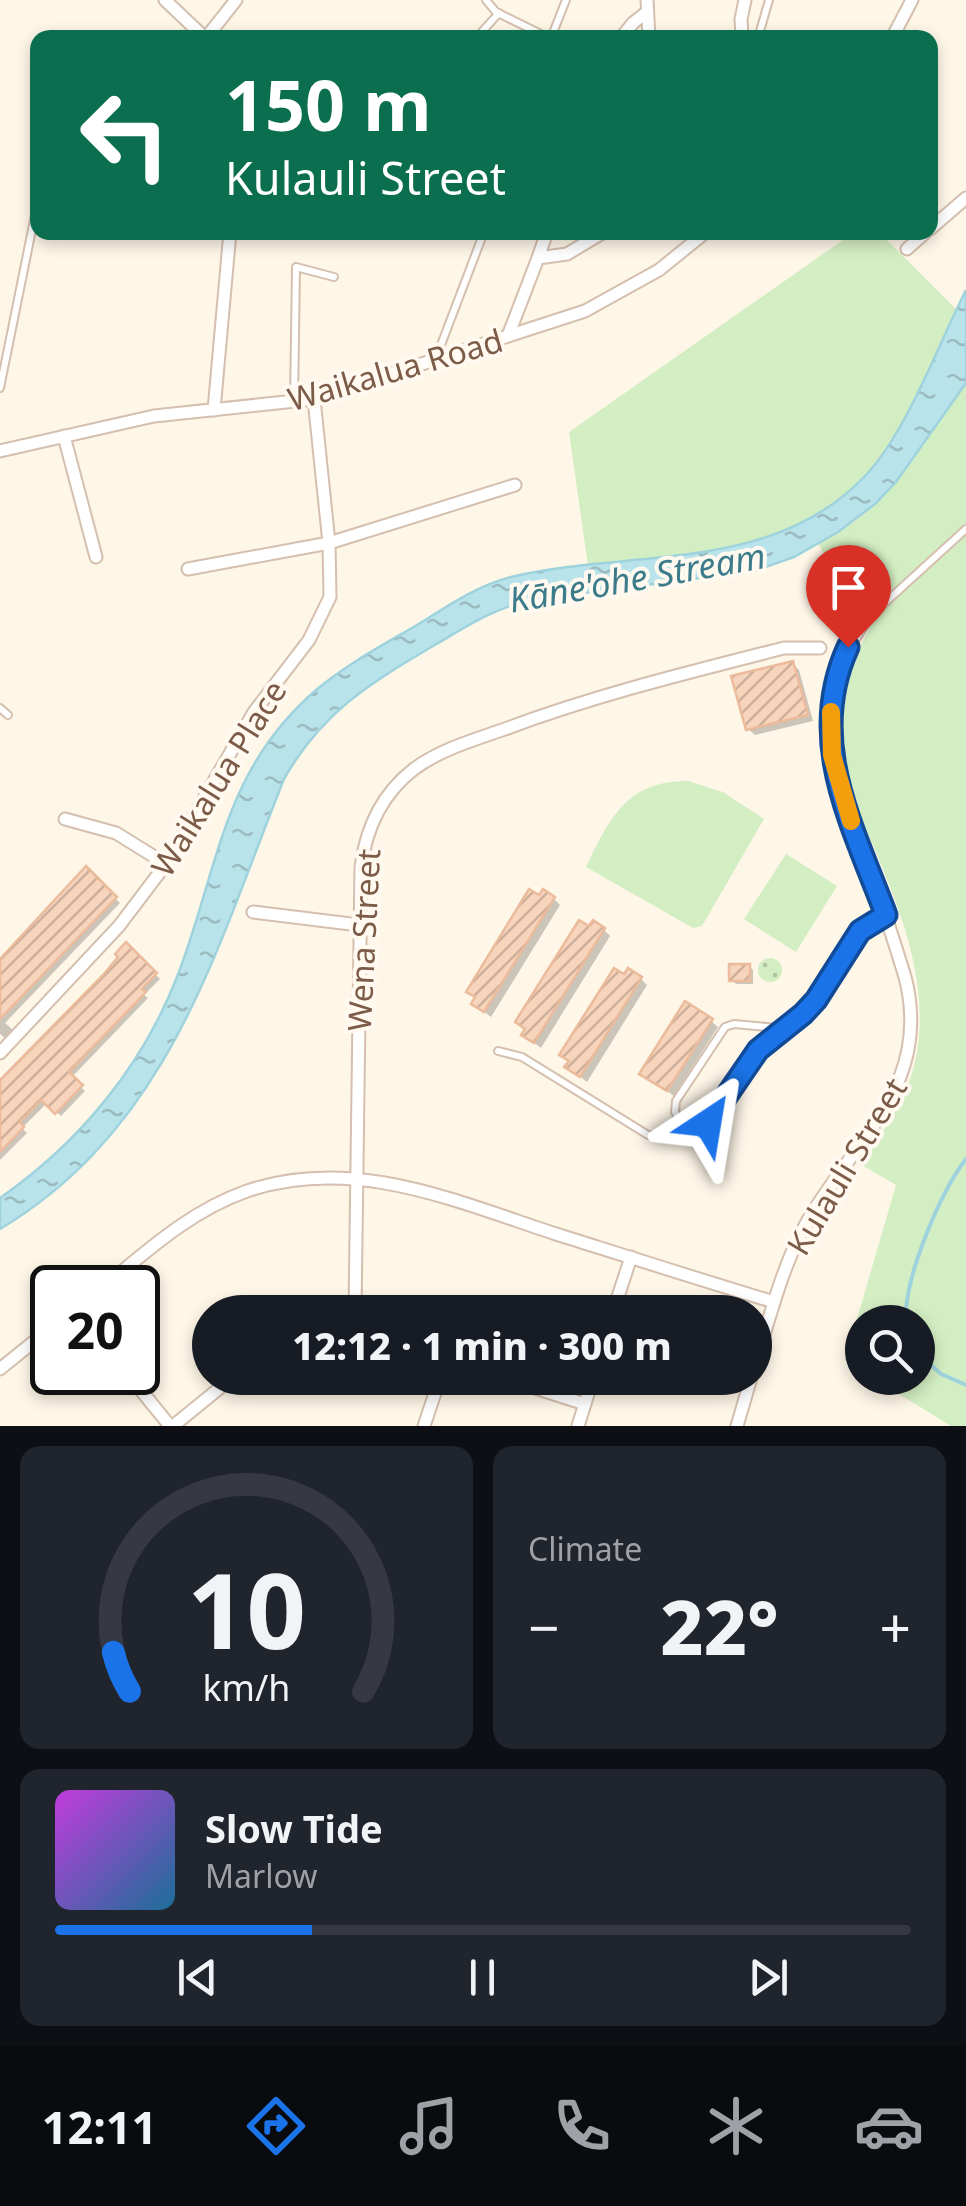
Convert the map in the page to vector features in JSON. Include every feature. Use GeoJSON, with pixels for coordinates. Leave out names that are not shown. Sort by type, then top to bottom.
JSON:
{"type":"FeatureCollection","features":[{"type":"Feature","properties":{"kind":"street"},"geometry":{"type":"LineString","coordinates":[[165,0],[197,30]]}},
{"type":"Feature","properties":{"kind":"street"},"geometry":{"type":"LineString","coordinates":[[213,30],[236,0]]}},
{"type":"Feature","properties":{"kind":"street"},"geometry":{"type":"LineString","coordinates":[[742,30],[745,0]]}},
{"type":"Feature","properties":{"kind":"street"},"geometry":{"type":"LineString","coordinates":[[896,30],[912,0]]}},
{"type":"Feature","properties":{"kind":"street"},"geometry":{"type":"LineString","coordinates":[[627,30],[647,6]]}},
{"type":"Feature","properties":{"kind":"street"},"geometry":{"type":"LineString","coordinates":[[938,222],[966,198]]}},
{"type":"Feature","properties":{"kind":"street"},"geometry":{"type":"LineString","coordinates":[[214,410],[229,240]]}},
{"type":"Feature","properties":{"kind":"street"},"geometry":{"type":"LineString","coordinates":[[508,336],[544,240]]}},
{"type":"Feature","properties":{"kind":"street"},"geometry":{"type":"LineString","coordinates":[[538,258],[567,254],[591,240]]}},
{"type":"Feature","properties":{"kind":"street","name":"Waikalua Road"},"geometry":{"type":"LineString","coordinates":[[0,451],[154,416],[314,399],[585,312],[659,270],[696,240]]}},
{"type":"Feature","properties":{"kind":"street"},"geometry":{"type":"LineString","coordinates":[[907,248],[917,240]]}},
{"type":"Feature","properties":{"kind":"street","name":"Waikalua Place"},"geometry":{"type":"LineString","coordinates":[[0,1053],[118,926],[166,864],[254,712],[309,640],[330,598],[314,399]]}},
{"type":"Feature","properties":{"kind":"street"},"geometry":{"type":"LineString","coordinates":[[64,436],[96,557]]}},
{"type":"Feature","properties":{"kind":"street"},"geometry":{"type":"LineString","coordinates":[[188,569],[328,543],[515,484]]}},
{"type":"Feature","properties":{"kind":"street","name":"Kulauli Street"},"geometry":{"type":"LineString","coordinates":[[772,1309],[806,1224],[890,1102],[908,1057],[912,1025],[909,993],[886,915],[835,773],[830,736],[838,672],[864,622]]}},
{"type":"Feature","properties":{"kind":"street","name":"Wena Street"},"geometry":{"type":"LineString","coordinates":[[355,1295],[361,867],[372,825],[394,788],[426,761],[548,713],[784,648],[820,648]]}},
{"type":"Feature","properties":{"kind":"street"},"geometry":{"type":"LineString","coordinates":[[65,819],[116,832],[166,864]]}},
{"type":"Feature","properties":{"kind":"street"},"geometry":{"type":"LineString","coordinates":[[253,912],[360,924]]}},
{"type":"Feature","properties":{"kind":"street"},"geometry":{"type":"LineString","coordinates":[[130,1265],[175,1228],[225,1200],[291,1180],[358,1178],[408,1186],[774,1302]]}},
{"type":"Feature","properties":{"kind":"street"},"geometry":{"type":"LineString","coordinates":[[619,1295],[630,1258]]}},
{"type":"Feature","properties":{"kind":"street"},"geometry":{"type":"LineString","coordinates":[[0,1369],[30,1345]]}},
{"type":"Feature","properties":{"kind":"street"},"geometry":{"type":"LineString","coordinates":[[145,1395],[171,1426],[210,1395]]}},
{"type":"Feature","properties":{"kind":"street"},"geometry":{"type":"LineString","coordinates":[[424,1426],[434,1395]]}},
{"type":"Feature","properties":{"kind":"street"},"geometry":{"type":"LineString","coordinates":[[557,1395],[585,1404]]}},
{"type":"Feature","properties":{"kind":"street"},"geometry":{"type":"LineString","coordinates":[[578,1426],[588,1395]]}},
{"type":"Feature","properties":{"kind":"street"},"geometry":{"type":"LineString","coordinates":[[736,1426],[746,1395]]}},
{"type":"Feature","properties":{"kind":"lane"},"geometry":{"type":"LineString","coordinates":[[486,0],[499,13],[534,30]]}},
{"type":"Feature","properties":{"kind":"lane"},"geometry":{"type":"LineString","coordinates":[[553,30],[566,0]]}},
{"type":"Feature","properties":{"kind":"lane"},"geometry":{"type":"LineString","coordinates":[[760,30],[769,0]]}},
{"type":"Feature","properties":{"kind":"lane"},"geometry":{"type":"LineString","coordinates":[[483,30],[499,13]]}},
{"type":"Feature","properties":{"kind":"lane"},"geometry":{"type":"LineString","coordinates":[[0,388],[30,240]]}},
{"type":"Feature","properties":{"kind":"lane"},"geometry":{"type":"LineString","coordinates":[[435,359],[481,240]]}},
{"type":"Feature","properties":{"kind":"lane"},"geometry":{"type":"LineString","coordinates":[[294,403],[296,267],[334,277]]}},
{"type":"Feature","properties":{"kind":"lane"},"geometry":{"type":"LineString","coordinates":[[864,622],[966,529]]}},
{"type":"Feature","properties":{"kind":"lane"},"geometry":{"type":"LineString","coordinates":[[0,708],[8,715]]}},
{"type":"Feature","properties":{"kind":"lane"},"geometry":{"type":"LineString","coordinates":[[498,1051],[522,1057],[648,1136],[666,1136],[683,1126],[695,1128],[708,1123],[758,1050],[788,1029],[816,1000],[860,931],[886,915]]}},
{"type":"Feature","properties":{"kind":"lane"},"geometry":{"type":"LineString","coordinates":[[683,1126],[675,1112],[676,1101],[721,1030],[734,1024],[788,1029]]}},
{"type":"Feature","properties":{"kind":"green space"},"geometry":{"type":"Polygon","coordinates":[[[843,240],[887,240],[957,310],[966,314],[966,1426],[951,1426],[901,1395],[935,1395],[935,1305],[861,1305],[896,1185],[860,1164],[908,1085],[918,1046],[920,1007],[915,967],[904,928],[844,776],[841,756],[840,718],[846,682],[870,629],[805,522],[726,548],[588,566],[569,432],[843,240]]]}},
{"type":"Feature","properties":{"kind":"green space"},"geometry":{"type":"Polygon","coordinates":[[[688,781],[723,792],[764,819],[702,926],[693,928],[586,867],[612,818],[635,795],[667,783],[688,781]]]}},
{"type":"Feature","properties":{"kind":"green space"},"geometry":{"type":"Polygon","coordinates":[[[786,854],[837,886],[796,952],[744,919],[786,854]]]}},
{"type":"Feature","properties":{"kind":"green space"},"geometry":{"type":"Polygon","coordinates":[[[770,958],[782,970],[770,982],[758,970],[770,958]]]}},
{"type":"Feature","properties":{"kind":"water","name":"Kāne'ohe Stream"},"geometry":{"type":"Polygon","coordinates":[[[966,290],[966,383],[896,482],[838,532],[794,557],[754,571],[531,600],[505,608],[388,673],[331,717],[284,779],[209,970],[146,1087],[106,1140],[58,1187],[0,1229],[0,1198],[81,1128],[146,1042],[177,977],[241,788],[284,721],[316,690],[353,663],[451,604],[498,581],[557,568],[699,553],[744,544],[788,529],[829,507],[866,475],[895,436],[966,290]]]}},
{"type":"Feature","properties":{"kind":"building"},"geometry":{"type":"Polygon","coordinates":[[[793,661],[808,715],[746,730],[731,676],[793,661]]]}},
{"type":"Feature","properties":{"kind":"building"},"geometry":{"type":"Polygon","coordinates":[[[86,866],[117,897],[0,1019],[0,959],[86,866]]]}},
{"type":"Feature","properties":{"kind":"building"},"geometry":{"type":"Polygon","coordinates":[[[529,889],[539,895],[543,889],[555,897],[484,1012],[471,1004],[475,997],[466,992],[529,889]]]}},
{"type":"Feature","properties":{"kind":"building"},"geometry":{"type":"Polygon","coordinates":[[[579,920],[589,926],[593,920],[605,928],[534,1043],[521,1035],[525,1029],[515,1022],[579,920]]]}},
{"type":"Feature","properties":{"kind":"building"},"geometry":{"type":"Polygon","coordinates":[[[126,942],[157,973],[142,989],[146,992],[69,1072],[83,1085],[55,1114],[41,1100],[20,1122],[24,1127],[0,1152],[0,1080],[104,974],[126,942]]]}},
{"type":"Feature","properties":{"kind":"building"},"geometry":{"type":"Polygon","coordinates":[[[729,964],[750,964],[750,981],[729,981],[729,964]]]}},
{"type":"Feature","properties":{"kind":"building"},"geometry":{"type":"Polygon","coordinates":[[[614,968],[624,974],[628,968],[642,977],[580,1077],[564,1067],[569,1061],[559,1055],[614,968]]]}},
{"type":"Feature","properties":{"kind":"building"},"geometry":{"type":"Polygon","coordinates":[[[685,1001],[713,1019],[667,1091],[639,1074],[685,1001]]]}},
{"type":"Feature","properties":{"kind":"waterway"},"geometry":{"type":"LineString","coordinates":[[907,1305],[925,1238],[966,1159]]}},
{"type":"Feature","properties":{"kind":"waterway"},"geometry":{"type":"LineString","coordinates":[[935,1369],[966,1385]]}},
{"type":"Feature","properties":{"kind":"slow traffic"},"geometry":{"type":"LineString","coordinates":[[831,712],[835,773],[851,821]]}},
{"type":"Feature","properties":{"kind":"route"},"geometry":{"type":"LineString","coordinates":[[708,1123],[758,1050],[803,1014],[860,931],[886,915],[840,790],[832,755],[832,702],[848,647]]}}]}
